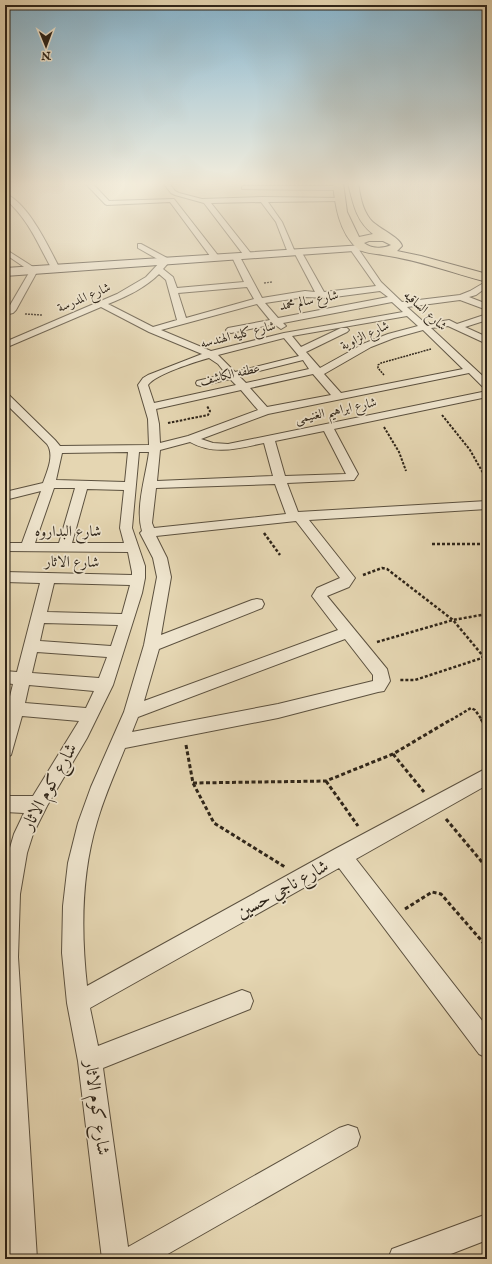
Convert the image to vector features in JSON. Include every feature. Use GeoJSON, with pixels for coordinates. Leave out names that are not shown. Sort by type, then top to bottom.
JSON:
{"type":"FeatureCollection","features":[{"type":"Feature","properties":{"kind":"main road"},"geometry":{"type":"LineString","coordinates":[[357,242],[359,247]]}},
{"type":"Feature","properties":{"kind":"main road"},"geometry":{"type":"LineString","coordinates":[[359,242],[359,247]]}},
{"type":"Feature","properties":{"kind":"main road"},"geometry":{"type":"LineString","coordinates":[[382,251],[394,248],[397,244],[394,242]]}},
{"type":"Feature","properties":{"kind":"main road"},"geometry":{"type":"LineString","coordinates":[[396,242],[424,253],[487,272]]}},
{"type":"Feature","properties":{"kind":"main road"},"geometry":{"type":"LineString","coordinates":[[359,247],[417,258],[487,278]]}},
{"type":"Feature","properties":{"kind":"street"},"geometry":{"type":"LineString","coordinates":[[42,242],[56,269]]}},
{"type":"Feature","properties":{"kind":"street"},"geometry":{"type":"LineString","coordinates":[[204,242],[216,258]]}},
{"type":"Feature","properties":{"kind":"street"},"geometry":{"type":"LineString","coordinates":[[238,242],[249,256]]}},
{"type":"Feature","properties":{"kind":"street"},"geometry":{"type":"LineString","coordinates":[[289,242],[321,295]]}},
{"type":"Feature","properties":{"kind":"street"},"geometry":{"type":"LineString","coordinates":[[141,246],[162,266],[170,279],[182,321]]}},
{"type":"Feature","properties":{"kind":"street"},"geometry":{"type":"LineString","coordinates":[[5,272],[162,266],[216,258],[359,247]]}},
{"type":"Feature","properties":{"kind":"street","name":"شارع الساقيه"},"geometry":{"type":"LineString","coordinates":[[359,247],[374,280],[487,385]]}},
{"type":"Feature","properties":{"kind":"street"},"geometry":{"type":"LineString","coordinates":[[5,251],[34,270]]}},
{"type":"Feature","properties":{"kind":"street"},"geometry":{"type":"LineString","coordinates":[[236,257],[248,284],[258,301],[289,335],[338,396]]}},
{"type":"Feature","properties":{"kind":"street","name":"شارع المدرسة"},"geometry":{"type":"LineString","coordinates":[[5,345],[136,288],[162,266]]}},
{"type":"Feature","properties":{"kind":"street"},"geometry":{"type":"LineString","coordinates":[[5,312],[10,311],[13,308],[34,270]]}},
{"type":"Feature","properties":{"kind":"street"},"geometry":{"type":"LineString","coordinates":[[461,297],[473,293],[487,283]]}},
{"type":"Feature","properties":{"kind":"street"},"geometry":{"type":"LineString","coordinates":[[174,291],[211,291],[248,284]]}},
{"type":"Feature","properties":{"kind":"street"},"geometry":{"type":"LineString","coordinates":[[152,330],[215,310],[258,301],[305,294],[321,295],[382,288]]}},
{"type":"Feature","properties":{"kind":"street"},"geometry":{"type":"LineString","coordinates":[[461,297],[487,307]]}},
{"type":"Feature","properties":{"kind":"street","name":"شارع سالم محمد"},"geometry":{"type":"LineString","coordinates":[[231,330],[276,321],[396,302],[461,297]]}},
{"type":"Feature","properties":{"kind":"street"},"geometry":{"type":"LineString","coordinates":[[101,304],[152,330],[210,354],[221,362],[265,411]]}},
{"type":"Feature","properties":{"kind":"street"},"geometry":{"type":"LineString","coordinates":[[215,310],[231,330],[248,344]]}},
{"type":"Feature","properties":{"kind":"street","name":"شارع كليه الهندسه"},"geometry":{"type":"LineString","coordinates":[[154,448],[154,425],[151,407],[143,385],[146,380],[210,354],[248,344],[409,313]]}},
{"type":"Feature","properties":{"kind":"street"},"geometry":{"type":"LineString","coordinates":[[456,327],[487,317]]}},
{"type":"Feature","properties":{"kind":"street"},"geometry":{"type":"LineString","coordinates":[[201,383],[303,354],[363,322]]}},
{"type":"Feature","properties":{"kind":"street","name":"شارع الزاوية"},"geometry":{"type":"LineString","coordinates":[[317,371],[368,345],[391,336],[446,323],[456,327]]}},
{"type":"Feature","properties":{"kind":"street"},"geometry":{"type":"LineString","coordinates":[[456,327],[484,338]]}},
{"type":"Feature","properties":{"kind":"street"},"geometry":{"type":"LineString","coordinates":[[56,450],[154,448],[192,438],[265,411],[471,370]]}},
{"type":"Feature","properties":{"kind":"street","name":"عطفه الكاشف"},"geometry":{"type":"LineString","coordinates":[[151,407],[317,371]]}},
{"type":"Feature","properties":{"kind":"street","name":"شارع ابراهيم الغنيمى"},"geometry":{"type":"LineString","coordinates":[[192,438],[205,445],[220,447],[269,439],[487,394]]}},
{"type":"Feature","properties":{"kind":"street"},"geometry":{"type":"LineString","coordinates":[[5,397],[52,442],[56,450],[48,485],[27,547]]}},
{"type":"Feature","properties":{"kind":"street"},"geometry":{"type":"LineString","coordinates":[[149,485],[350,477],[352,474],[328,427]]}},
{"type":"Feature","properties":{"kind":"street"},"geometry":{"type":"LineString","coordinates":[[119,742],[286,710],[378,686],[382,681],[381,673],[361,646],[319,596],[322,592],[347,580],[348,578],[296,516],[280,480],[269,439]]}},
{"type":"Feature","properties":{"kind":"street","name":"شارع كوم الاثار"},"geometry":{"type":"LineString","coordinates":[[24,1259],[21,1182],[7,968],[7,911],[15,866],[22,838],[36,805],[81,733],[105,685],[127,620],[137,580],[138,565],[126,528],[134,448]]}},
{"type":"Feature","properties":{"kind":"street","name":"شارع كوم الاثار"},"geometry":{"type":"LineString","coordinates":[[116,1259],[90,1061],[78,1003],[73,953],[73,906],[78,863],[87,823],[100,786],[132,712],[152,646],[164,576],[160,558],[147,533],[146,514],[154,448]]}},
{"type":"Feature","properties":{"kind":"street"},"geometry":{"type":"LineString","coordinates":[[5,496],[48,485],[130,486]]}},
{"type":"Feature","properties":{"kind":"street"},"geometry":{"type":"LineString","coordinates":[[64,547],[82,485]]}},
{"type":"Feature","properties":{"kind":"street"},"geometry":{"type":"LineString","coordinates":[[147,533],[296,516],[487,505]]}},
{"type":"Feature","properties":{"kind":"street","name":"شارع البداروه"},"geometry":{"type":"LineString","coordinates":[[5,547],[132,548]]}},
{"type":"Feature","properties":{"kind":"street"},"geometry":{"type":"LineString","coordinates":[[5,750],[48,578]]}},
{"type":"Feature","properties":{"kind":"street","name":"شارع الاثار"},"geometry":{"type":"LineString","coordinates":[[5,579],[48,578],[137,580]]}},
{"type":"Feature","properties":{"kind":"street"},"geometry":{"type":"LineString","coordinates":[[5,579],[5,587]]}},
{"type":"Feature","properties":{"kind":"street"},"geometry":{"type":"LineString","coordinates":[[152,646],[257,604]]}},
{"type":"Feature","properties":{"kind":"street"},"geometry":{"type":"LineString","coordinates":[[38,616],[127,620]]}},
{"type":"Feature","properties":{"kind":"street"},"geometry":{"type":"LineString","coordinates":[[132,712],[349,632]]}},
{"type":"Feature","properties":{"kind":"street"},"geometry":{"type":"LineString","coordinates":[[31,646],[117,652]]}},
{"type":"Feature","properties":{"kind":"street"},"geometry":{"type":"LineString","coordinates":[[5,677],[105,685]]}},
{"type":"Feature","properties":{"kind":"street"},"geometry":{"type":"LineString","coordinates":[[15,709],[90,715]]}},
{"type":"Feature","properties":{"kind":"street","name":"شارع ناجي حسين"},"geometry":{"type":"LineString","coordinates":[[78,1003],[487,776]]}},
{"type":"Feature","properties":{"kind":"street"},"geometry":{"type":"LineString","coordinates":[[5,804],[36,805]]}},
{"type":"Feature","properties":{"kind":"street"},"geometry":{"type":"LineString","coordinates":[[342,856],[487,1046]]}},
{"type":"Feature","properties":{"kind":"street"},"geometry":{"type":"LineString","coordinates":[[90,1061],[242,1000]]}},
{"type":"Feature","properties":{"kind":"street"},"geometry":{"type":"LineString","coordinates":[[133,1259],[348,1137]]}},
{"type":"Feature","properties":{"kind":"street"},"geometry":{"type":"LineString","coordinates":[[402,1259],[487,1227]]}},
{"type":"Feature","properties":{"kind":"path"},"geometry":{"type":"LineString","coordinates":[[154,425],[208,415],[210,411],[203,396]]}},
{"type":"Feature","properties":{"kind":"path"},"geometry":{"type":"LineString","coordinates":[[432,405],[452,426],[470,450],[487,480]]}},
{"type":"Feature","properties":{"kind":"path"},"geometry":{"type":"LineString","coordinates":[[376,417],[389,434],[399,452],[406,471]]}},
{"type":"Feature","properties":{"kind":"path"},"geometry":{"type":"LineString","coordinates":[[255,520],[280,555]]}},
{"type":"Feature","properties":{"kind":"path"},"geometry":{"type":"LineString","coordinates":[[432,544],[487,544]]}},
{"type":"Feature","properties":{"kind":"path"},"geometry":{"type":"LineString","coordinates":[[347,580],[382,568],[387,569],[454,620],[483,656],[482,658],[416,680],[382,681]]}},
{"type":"Feature","properties":{"kind":"path"},"geometry":{"type":"LineString","coordinates":[[361,646],[454,620],[487,614]]}},
{"type":"Feature","properties":{"kind":"path"},"geometry":{"type":"LineString","coordinates":[[193,783],[326,781],[393,754],[471,708],[475,710],[487,728]]}},
{"type":"Feature","properties":{"kind":"path"},"geometry":{"type":"LineString","coordinates":[[184,730],[193,783],[214,823],[303,878]]}},
{"type":"Feature","properties":{"kind":"path"},"geometry":{"type":"LineString","coordinates":[[393,754],[487,868]]}},
{"type":"Feature","properties":{"kind":"path"},"geometry":{"type":"LineString","coordinates":[[326,781],[369,842]]}},
{"type":"Feature","properties":{"kind":"path"},"geometry":{"type":"LineString","coordinates":[[390,918],[432,892],[436,892],[441,894],[487,947]]}}]}
